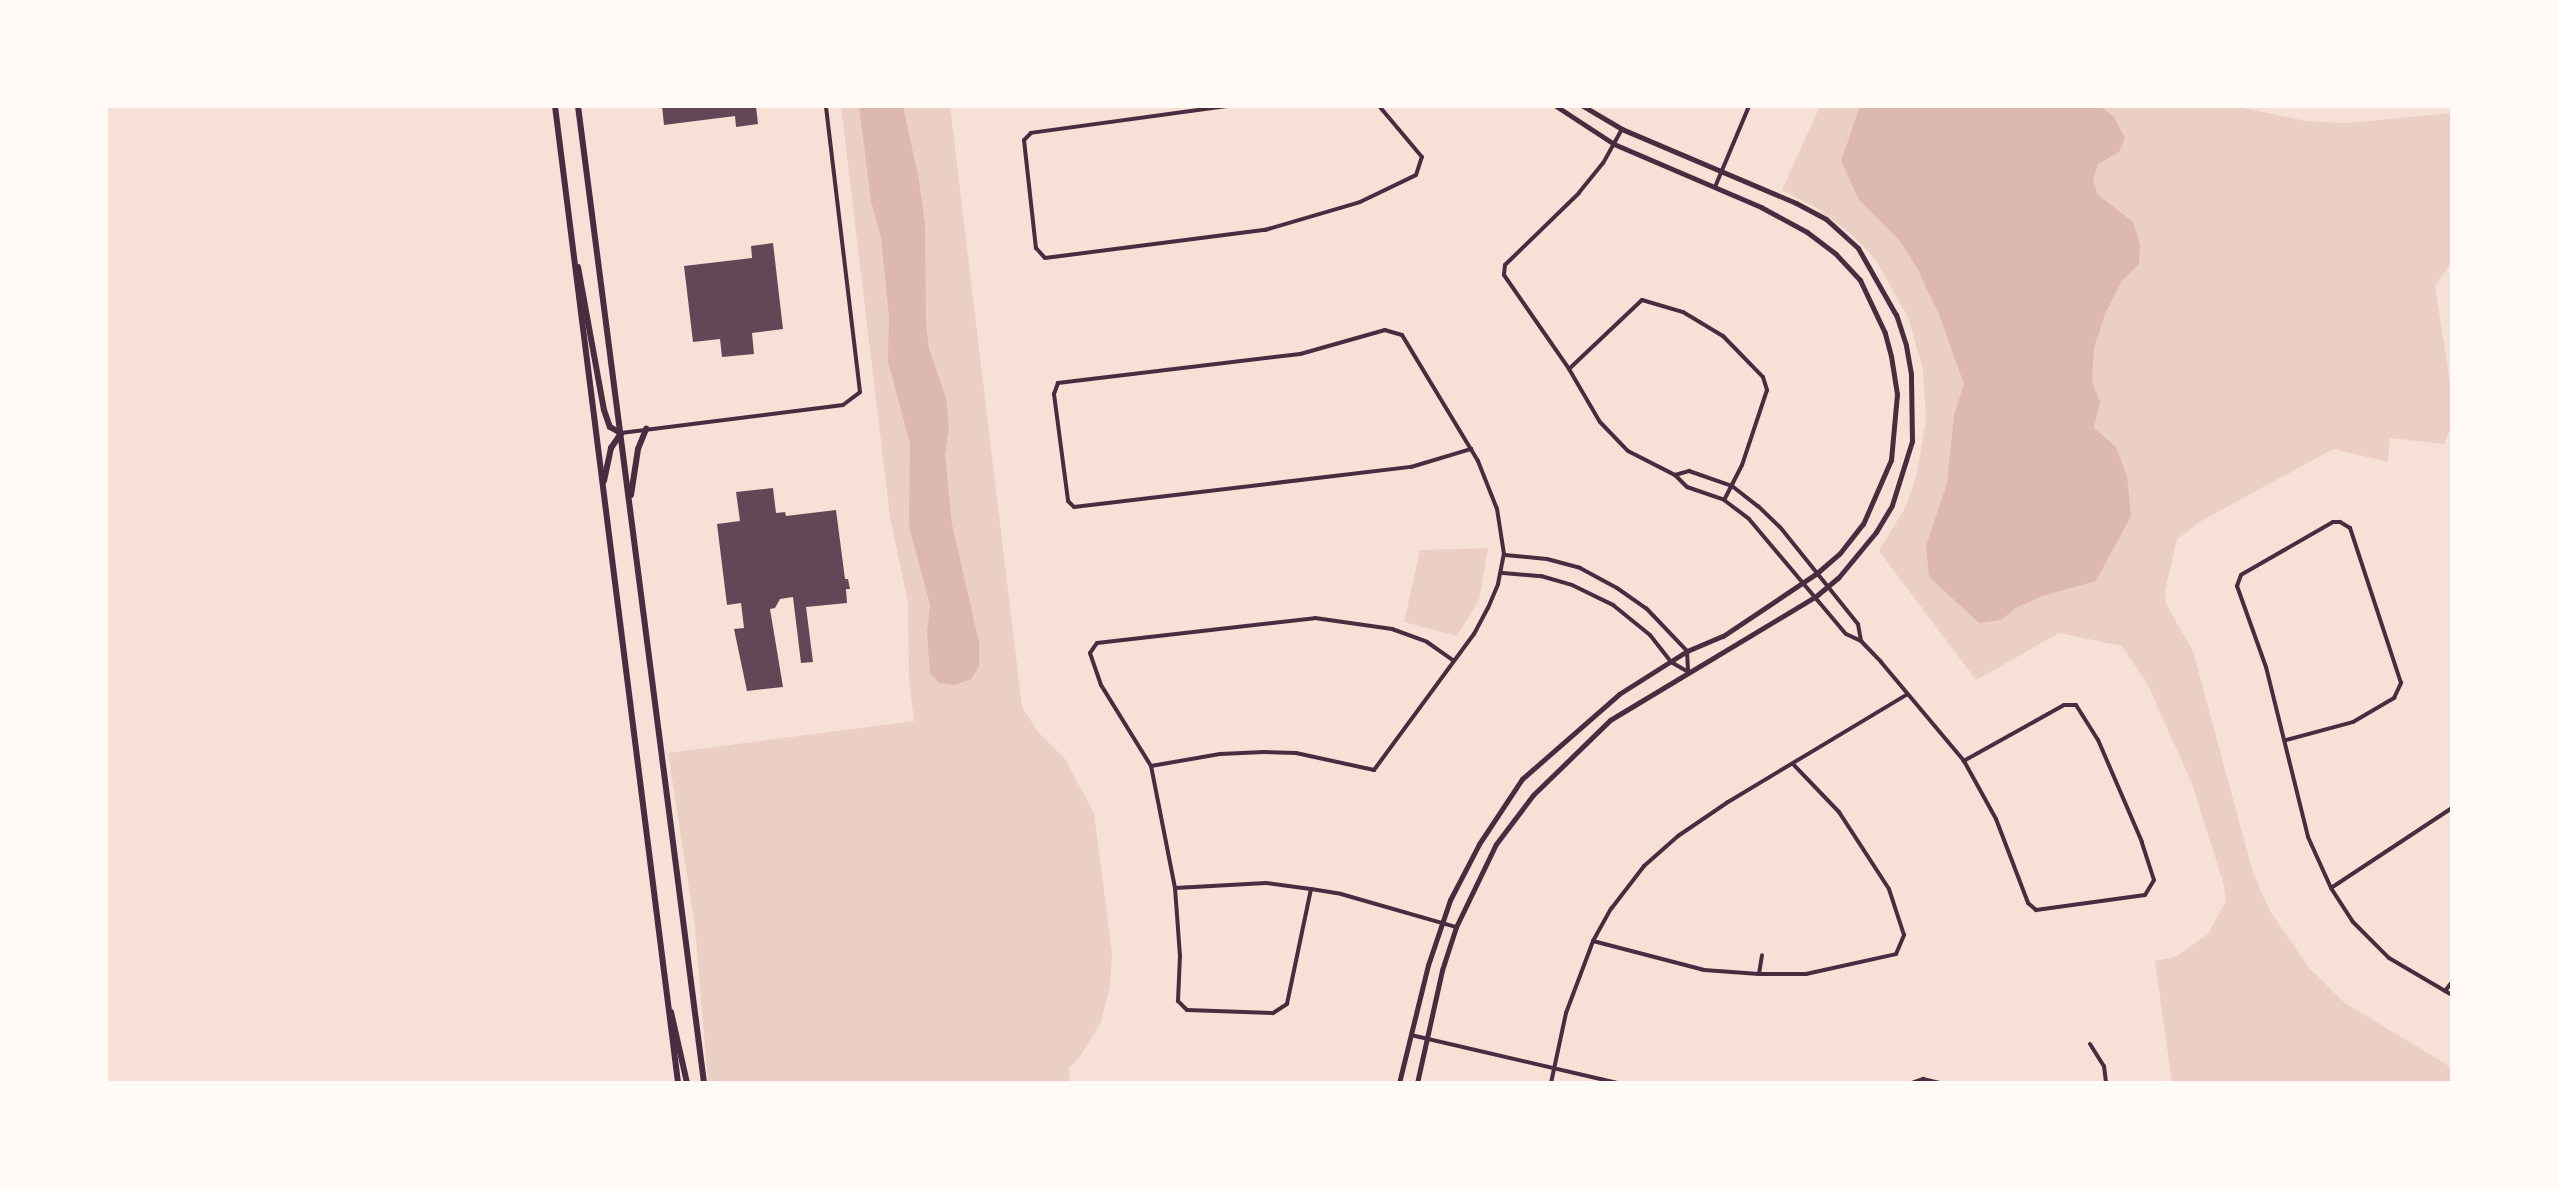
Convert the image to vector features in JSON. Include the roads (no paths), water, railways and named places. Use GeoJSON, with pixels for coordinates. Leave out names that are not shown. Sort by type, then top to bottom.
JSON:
{"type":"FeatureCollection","features":[{"type":"Feature","properties":{"kind":"main road"},"geometry":{"type":"LineString","coordinates":[[555,106],[678,1083]]}},
{"type":"Feature","properties":{"kind":"main road"},"geometry":{"type":"LineString","coordinates":[[578,106],[704,1083]]}},
{"type":"Feature","properties":{"kind":"main road"},"geometry":{"type":"LineString","coordinates":[[572,241],[585,294],[604,410],[610,427],[621,433]]}},
{"type":"Feature","properties":{"kind":"main road"},"geometry":{"type":"LineString","coordinates":[[630,506],[638,449],[646,429]]}},
{"type":"Feature","properties":{"kind":"main road"},"geometry":{"type":"LineString","coordinates":[[603,488],[611,448],[621,433]]}},
{"type":"Feature","properties":{"kind":"main road"},"geometry":{"type":"LineString","coordinates":[[667,1001],[678,1031],[687,1083]]}},
{"type":"Feature","properties":{"kind":"street"},"geometry":{"type":"LineString","coordinates":[[621,433],[843,405],[860,392],[826,106]]}},
{"type":"Feature","properties":{"kind":"street"},"geometry":{"type":"LineString","coordinates":[[1227,106],[1031,133],[1024,140],[1036,248],[1045,258],[1265,230],[1360,202],[1416,175],[1422,157],[1379,106]]}},
{"type":"Feature","properties":{"kind":"street"},"geometry":{"type":"LineString","coordinates":[[1399,1083],[1441,922],[1479,844],[1522,779],[1619,694],[1687,651],[1723,636],[1817,573],[1840,553],[1863,524],[1891,460],[1897,394],[1885,333],[1860,280],[1836,254],[1807,232],[1715,187],[1614,144],[1556,106]]}},
{"type":"Feature","properties":{"kind":"street"},"geometry":{"type":"LineString","coordinates":[[1417,1083],[1442,970],[1456,927],[1496,844],[1533,795],[1610,720],[1828,587],[1876,532],[1903,476],[1912,441],[1913,418],[1906,345],[1896,315],[1858,248],[1826,219],[1721,170],[1622,129],[1583,106]]}},
{"type":"Feature","properties":{"kind":"street"},"geometry":{"type":"LineString","coordinates":[[1715,187],[1749,106]]}},
{"type":"Feature","properties":{"kind":"street"},"geometry":{"type":"LineString","coordinates":[[1622,129],[1579,193],[1505,265],[1504,275],[1569,369],[1600,422],[1628,451],[1675,475],[1687,487],[1724,500],[1770,540],[1846,634],[1861,641],[1964,761],[1996,819],[2028,903],[2036,910],[2145,895],[2154,880],[2142,842],[2098,740],[2076,705],[2064,705],[1964,761]]}},
{"type":"Feature","properties":{"kind":"street"},"geometry":{"type":"LineString","coordinates":[[1569,369],[1642,300],[1683,312],[1723,336],[1763,377],[1767,390],[1724,500]]}},
{"type":"Feature","properties":{"kind":"street"},"geometry":{"type":"LineString","coordinates":[[1151,766],[1220,754],[1264,752],[1296,753],[1374,770],[1474,634],[1502,572],[1504,554],[1497,509],[1471,449],[1402,335],[1385,330],[1300,354],[1058,383],[1054,394],[1068,501],[1074,507],[1411,467],[1471,449]]}},
{"type":"Feature","properties":{"kind":"street"},"geometry":{"type":"LineString","coordinates":[[1675,475],[1689,471],[1732,486],[1780,527],[1858,624],[1861,641]]}},
{"type":"Feature","properties":{"kind":"street"},"geometry":{"type":"LineString","coordinates":[[2286,740],[2353,722],[2394,698],[2401,683],[2350,528],[2340,522],[2333,522],[2241,575],[2237,586],[2266,667],[2308,837],[2331,888],[2353,922],[2389,958],[2452,995]]}},
{"type":"Feature","properties":{"kind":"street"},"geometry":{"type":"LineString","coordinates":[[1504,554],[1547,559],[1580,568],[1605,581],[1646,608],[1687,651],[1688,672]]}},
{"type":"Feature","properties":{"kind":"street"},"geometry":{"type":"LineString","coordinates":[[1502,572],[1541,576],[1572,585],[1613,605],[1650,635],[1671,662],[1688,672]]}},
{"type":"Feature","properties":{"kind":"street"},"geometry":{"type":"LineString","coordinates":[[1311,889],[1287,1004],[1273,1013],[1187,1010],[1178,1001],[1180,956],[1175,888],[1151,766],[1101,685],[1090,653],[1097,643],[1315,618],[1392,629],[1427,642],[1453,660]]}},
{"type":"Feature","properties":{"kind":"street"},"geometry":{"type":"LineString","coordinates":[[1551,1083],[1566,1013],[1593,941],[1611,909],[1644,866],[1678,836],[1906,695]]}},
{"type":"Feature","properties":{"kind":"street"},"geometry":{"type":"LineString","coordinates":[[1593,941],[1704,970],[1759,974],[1806,974],[1860,965],[1896,954],[1904,935],[1889,889],[1839,812],[1794,765]]}},
{"type":"Feature","properties":{"kind":"street"},"geometry":{"type":"LineString","coordinates":[[2331,888],[2452,808]]}},
{"type":"Feature","properties":{"kind":"street"},"geometry":{"type":"LineString","coordinates":[[1175,888],[1266,883],[1311,889],[1456,927]]}},
{"type":"Feature","properties":{"kind":"street"},"geometry":{"type":"LineString","coordinates":[[1759,974],[1762,955]]}},
{"type":"Feature","properties":{"kind":"street"},"geometry":{"type":"LineString","coordinates":[[2445,991],[2452,982]]}},
{"type":"Feature","properties":{"kind":"street"},"geometry":{"type":"LineString","coordinates":[[1411,1035],[1617,1083]]}},
{"type":"Feature","properties":{"kind":"street"},"geometry":{"type":"LineString","coordinates":[[2090,1044],[2104,1066],[2106,1083]]}},
{"type":"Feature","properties":{"kind":"street"},"geometry":{"type":"LineString","coordinates":[[1912,1083],[1923,1079],[1940,1083]]}}]}
